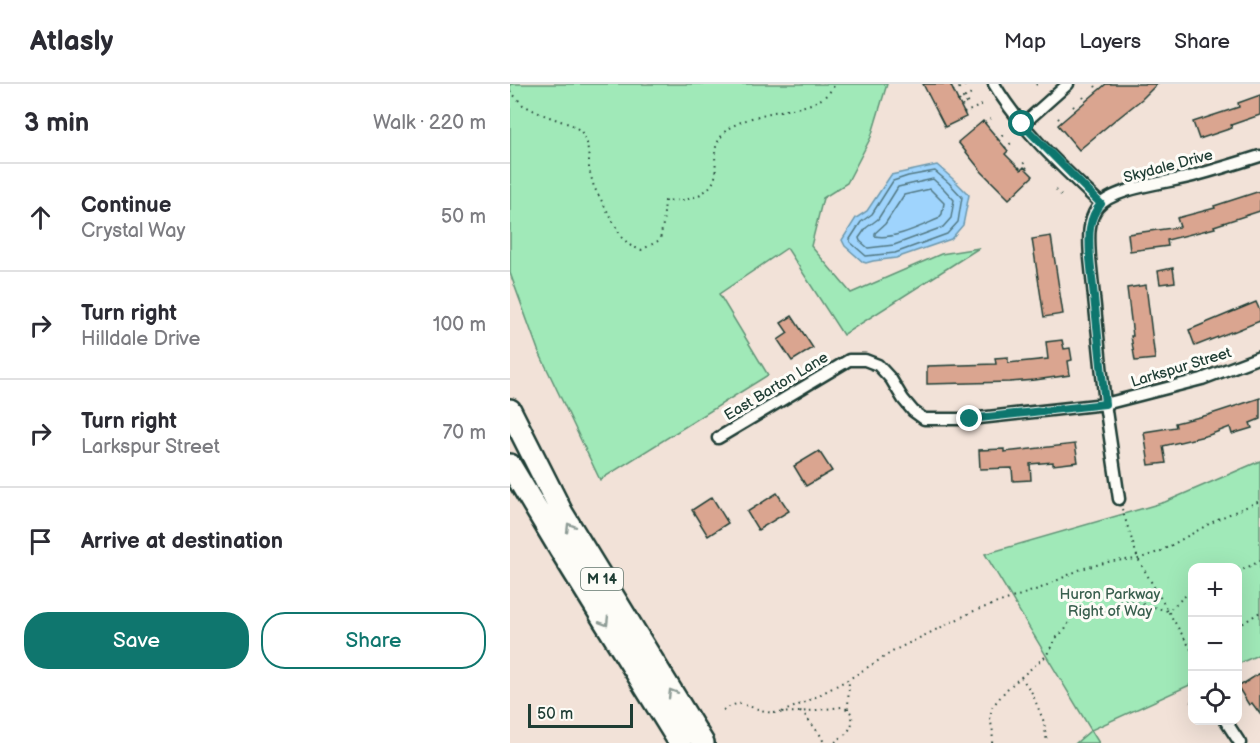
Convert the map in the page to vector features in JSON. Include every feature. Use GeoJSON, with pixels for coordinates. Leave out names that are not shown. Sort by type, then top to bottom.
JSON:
{"type":"FeatureCollection","features":[{"type":"Feature","properties":{"kind":"highway","name":"M 14"},"geometry":{"type":"LineString","coordinates":[[510,410],[562,513],[703,743]]}},
{"type":"Feature","properties":{"kind":"highway","name":"M 14"},"geometry":{"type":"LineString","coordinates":[[510,465],[680,743]]}},
{"type":"Feature","properties":{"kind":"street"},"geometry":{"type":"LineString","coordinates":[[993,84],[1022,124],[1101,204]]}},
{"type":"Feature","properties":{"kind":"street"},"geometry":{"type":"LineString","coordinates":[[1022,124],[1068,84]]}},
{"type":"Feature","properties":{"kind":"street","name":"Skydale Drive"},"geometry":{"type":"LineString","coordinates":[[1105,404],[1090,258],[1089,233],[1092,217],[1101,204],[1129,190],[1191,177],[1260,156]]}},
{"type":"Feature","properties":{"kind":"street","name":"Larkspur Street"},"geometry":{"type":"LineString","coordinates":[[849,360],[865,360],[878,365],[891,379],[913,411],[924,419],[970,419],[1105,404],[1202,379],[1260,357]]}},
{"type":"Feature","properties":{"kind":"street","name":"East Barton Lane"},"geometry":{"type":"LineString","coordinates":[[718,438],[849,360]]}},
{"type":"Feature","properties":{"kind":"street"},"geometry":{"type":"LineString","coordinates":[[1105,404],[1119,499]]}},
{"type":"Feature","properties":{"kind":"street"},"geometry":{"type":"LineString","coordinates":[[1229,725],[1240,743]]}},
{"type":"Feature","properties":{"kind":"path"},"geometry":{"type":"LineString","coordinates":[[510,91],[523,105],[572,125],[580,131],[587,143],[589,169],[594,187],[622,238],[631,246],[641,250],[660,240],[665,201],[686,200],[696,196],[707,189],[715,179],[715,149],[718,140],[729,128],[753,118],[797,109],[820,100],[835,84]]}},
{"type":"Feature","properties":{"kind":"path"},"geometry":{"type":"LineString","coordinates":[[953,91],[968,84]]}},
{"type":"Feature","properties":{"kind":"path"},"geometry":{"type":"LineString","coordinates":[[1095,86],[1098,90]]}},
{"type":"Feature","properties":{"kind":"path"},"geometry":{"type":"LineString","coordinates":[[962,108],[958,100],[963,98],[966,105],[969,104],[965,97],[974,93]]}},
{"type":"Feature","properties":{"kind":"path"},"geometry":{"type":"LineString","coordinates":[[1083,97],[1086,101]]}},
{"type":"Feature","properties":{"kind":"path"},"geometry":{"type":"LineString","coordinates":[[964,113],[982,105]]}},
{"type":"Feature","properties":{"kind":"path"},"geometry":{"type":"LineString","coordinates":[[1073,106],[1077,110]]}},
{"type":"Feature","properties":{"kind":"path"},"geometry":{"type":"LineString","coordinates":[[1058,118],[1062,122]]}},
{"type":"Feature","properties":{"kind":"path"},"geometry":{"type":"LineString","coordinates":[[985,123],[991,119]]}},
{"type":"Feature","properties":{"kind":"path"},"geometry":{"type":"LineString","coordinates":[[997,140],[1003,135]]}},
{"type":"Feature","properties":{"kind":"path"},"geometry":{"type":"LineString","coordinates":[[1005,148],[1011,144]]}},
{"type":"Feature","properties":{"kind":"path"},"geometry":{"type":"LineString","coordinates":[[1019,168],[1027,160]]}},
{"type":"Feature","properties":{"kind":"path"},"geometry":{"type":"LineString","coordinates":[[1026,168],[1030,164]]}},
{"type":"Feature","properties":{"kind":"path"},"geometry":{"type":"LineString","coordinates":[[1056,190],[1061,195]]}},
{"type":"Feature","properties":{"kind":"path"},"geometry":{"type":"LineString","coordinates":[[1119,499],[1138,559],[1188,644]]}},
{"type":"Feature","properties":{"kind":"path"},"geometry":{"type":"LineString","coordinates":[[782,712],[808,701],[897,649],[974,611],[1041,588],[1080,570],[1112,561],[1138,559],[1161,551],[1218,519],[1260,501]]}},
{"type":"Feature","properties":{"kind":"path"},"geometry":{"type":"LineString","coordinates":[[1242,570],[1260,561]]}},
{"type":"Feature","properties":{"kind":"path"},"geometry":{"type":"LineString","coordinates":[[1168,611],[1188,594]]}},
{"type":"Feature","properties":{"kind":"path"},"geometry":{"type":"LineString","coordinates":[[992,743],[993,732],[990,718],[992,707],[1007,689],[1046,656],[1071,618],[1083,613],[1104,612],[1120,600],[1168,611]]}},
{"type":"Feature","properties":{"kind":"path"},"geometry":{"type":"LineString","coordinates":[[1242,624],[1260,612]]}},
{"type":"Feature","properties":{"kind":"path"},"geometry":{"type":"LineString","coordinates":[[1021,677],[1032,693],[1044,722],[1047,743]]}},
{"type":"Feature","properties":{"kind":"path"},"geometry":{"type":"LineString","coordinates":[[834,743],[848,733],[852,727],[852,717],[848,709],[849,679]]}},
{"type":"Feature","properties":{"kind":"path"},"geometry":{"type":"LineString","coordinates":[[723,710],[738,703],[771,713],[842,707],[848,709]]}},
{"type":"Feature","properties":{"kind":"path"},"geometry":{"type":"LineString","coordinates":[[800,712],[804,714],[824,743]]}},
{"type":"Feature","properties":{"kind":"green space"},"geometry":{"type":"Polygon","coordinates":[[[510,84],[887,84],[871,137],[847,183],[823,198],[811,246],[851,293],[941,254],[979,248],[843,335],[787,248],[719,294],[768,375],[600,480],[538,350],[510,273],[510,84]]]}},
{"type":"Feature","properties":{"kind":"green space","name":"Huron Parkway Right of Way"},"geometry":{"type":"Polygon","coordinates":[[[1260,461],[1260,654],[1242,662],[1242,563],[1188,563],[1188,686],[1091,730],[985,554],[1165,502],[1260,461]]]}},
{"type":"Feature","properties":{"kind":"green space"},"geometry":{"type":"Polygon","coordinates":[[[1091,730],[1099,743],[1076,743],[1091,730]]]}},
{"type":"Feature","properties":{"kind":"water"},"geometry":{"type":"Polygon","coordinates":[[[937,165],[969,195],[963,225],[951,239],[896,258],[866,263],[845,246],[842,240],[856,218],[867,211],[891,175],[937,165]]]}},
{"type":"Feature","properties":{"kind":"building"},"geometry":{"type":"Polygon","coordinates":[[[923,84],[950,84],[966,117],[945,127],[923,84]]]}},
{"type":"Feature","properties":{"kind":"building"},"geometry":{"type":"Polygon","coordinates":[[[1106,84],[1157,84],[1079,150],[1058,125],[1106,84]]]}},
{"type":"Feature","properties":{"kind":"building"},"geometry":{"type":"Polygon","coordinates":[[[1260,95],[1260,115],[1231,125],[1232,128],[1199,139],[1193,122],[1239,107],[1238,103],[1260,95]]]}},
{"type":"Feature","properties":{"kind":"building"},"geometry":{"type":"Polygon","coordinates":[[[983,121],[1008,151],[1005,154],[1021,170],[1024,167],[1033,176],[1009,199],[982,172],[958,142],[983,121]]]}},
{"type":"Feature","properties":{"kind":"building"},"geometry":{"type":"Polygon","coordinates":[[[1260,191],[1260,211],[1214,226],[1215,228],[1167,240],[1168,246],[1130,251],[1128,234],[1180,227],[1177,218],[1215,208],[1214,206],[1260,191]]]}},
{"type":"Feature","properties":{"kind":"building"},"geometry":{"type":"Polygon","coordinates":[[[1051,236],[1063,314],[1044,317],[1032,239],[1051,236]]]}},
{"type":"Feature","properties":{"kind":"building"},"geometry":{"type":"Polygon","coordinates":[[[1173,268],[1175,282],[1160,284],[1158,271],[1173,268]]]}},
{"type":"Feature","properties":{"kind":"building"},"geometry":{"type":"Polygon","coordinates":[[[1146,285],[1155,359],[1135,361],[1127,288],[1146,285]]]}},
{"type":"Feature","properties":{"kind":"building"},"geometry":{"type":"Polygon","coordinates":[[[1256,302],[1260,311],[1260,321],[1195,346],[1189,330],[1256,302]]]}},
{"type":"Feature","properties":{"kind":"building"},"geometry":{"type":"Polygon","coordinates":[[[792,316],[813,348],[792,361],[778,340],[788,333],[781,323],[792,316]]]}},
{"type":"Feature","properties":{"kind":"building"},"geometry":{"type":"Polygon","coordinates":[[[1062,340],[1064,349],[1070,348],[1072,360],[1068,361],[1070,375],[1010,382],[927,384],[927,366],[996,364],[995,358],[1008,357],[1008,363],[1048,359],[1046,342],[1062,340]]]}},
{"type":"Feature","properties":{"kind":"building"},"geometry":{"type":"Polygon","coordinates":[[[1260,398],[1260,419],[1250,423],[1252,428],[1232,434],[1230,427],[1209,435],[1163,446],[1166,463],[1149,465],[1144,432],[1176,427],[1175,423],[1260,398]]]}},
{"type":"Feature","properties":{"kind":"building"},"geometry":{"type":"Polygon","coordinates":[[[1075,444],[1078,462],[1053,465],[1053,462],[1030,464],[1031,480],[1013,481],[1012,468],[980,469],[979,450],[1004,449],[1004,452],[1075,444]]]}},
{"type":"Feature","properties":{"kind":"building"},"geometry":{"type":"Polygon","coordinates":[[[819,451],[832,471],[806,486],[794,466],[819,451]]]}},
{"type":"Feature","properties":{"kind":"building"},"geometry":{"type":"Polygon","coordinates":[[[777,493],[789,511],[758,530],[747,512],[777,493]]]}},
{"type":"Feature","properties":{"kind":"building"},"geometry":{"type":"Polygon","coordinates":[[[712,497],[728,523],[708,536],[692,510],[712,497]]]}},
{"type":"Feature","properties":{"kind":"building"},"geometry":{"type":"Polygon","coordinates":[[[1260,673],[1260,714],[1252,703],[1249,705],[1242,694],[1242,684],[1260,673]]]}},
{"type":"Feature","properties":{"kind":"route"},"geometry":{"type":"LineString","coordinates":[[970,419],[1105,404],[1089,233],[1092,217],[1101,204],[1022,124]]}}]}
